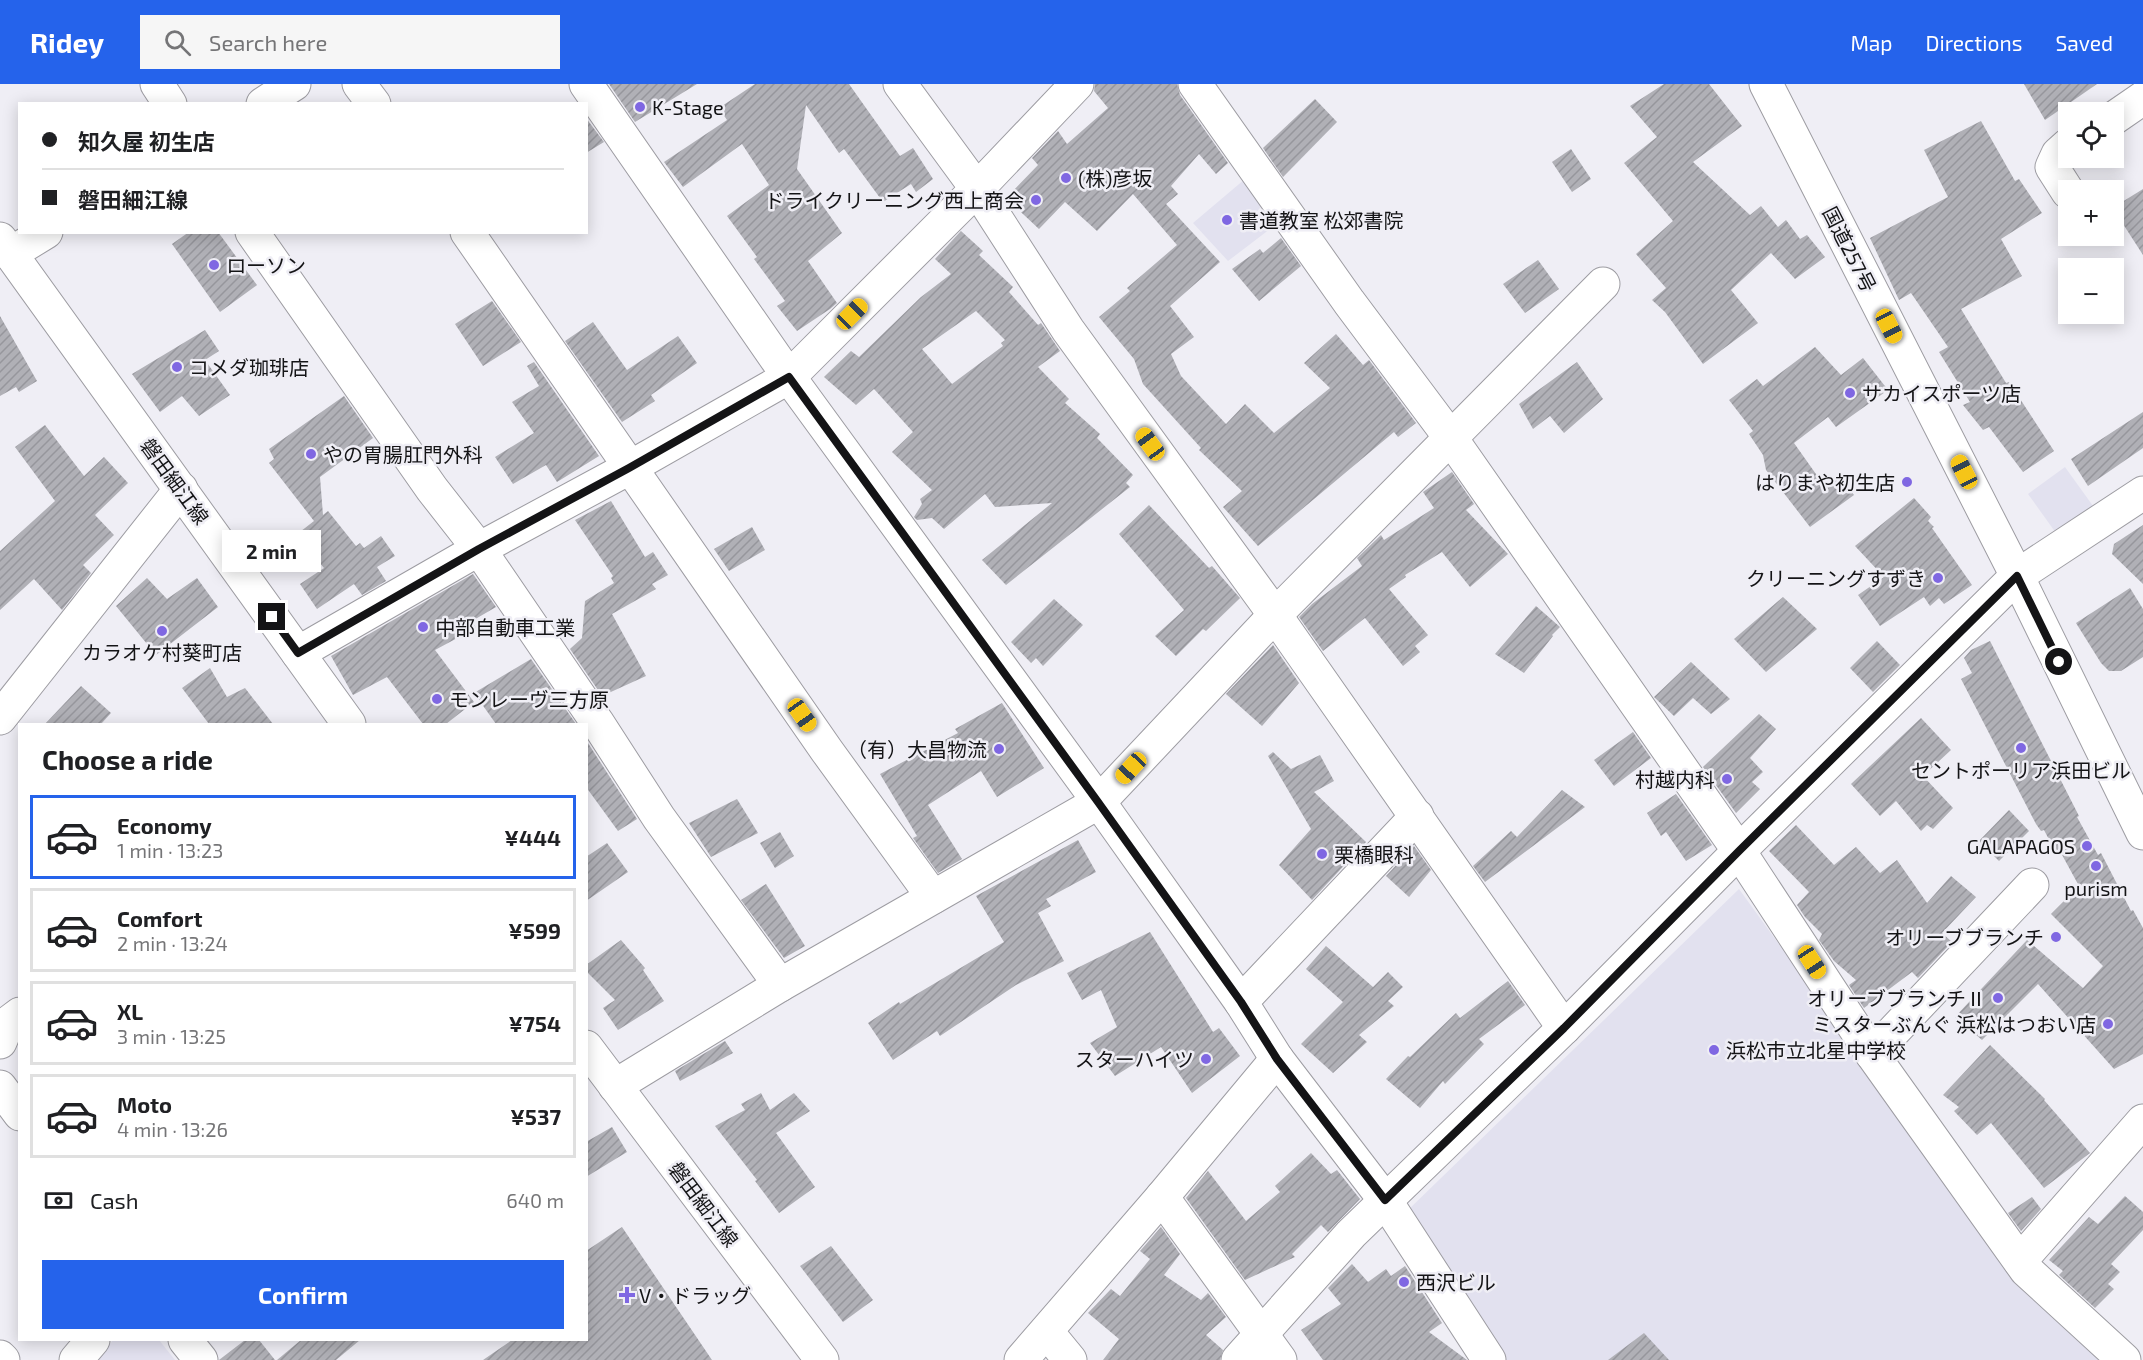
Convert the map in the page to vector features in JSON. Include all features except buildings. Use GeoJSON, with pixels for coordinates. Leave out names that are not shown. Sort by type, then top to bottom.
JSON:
{"type":"FeatureCollection","features":[{"type":"Feature","properties":{"kind":"main road"},"geometry":{"type":"LineString","coordinates":[[157,84],[170,102]]}},
{"type":"Feature","properties":{"kind":"main road"},"geometry":{"type":"LineString","coordinates":[[266,102],[294,84]]}},
{"type":"Feature","properties":{"kind":"main road"},"geometry":{"type":"LineString","coordinates":[[359,84],[372,102]]}},
{"type":"Feature","properties":{"kind":"main road"},"geometry":{"type":"LineString","coordinates":[[586,84],[789,377],[1098,802],[1241,1002],[1277,1059],[1385,1200],[1489,1360]]}},
{"type":"Feature","properties":{"kind":"main road"},"geometry":{"type":"LineString","coordinates":[[900,84],[977,189],[1068,330],[1275,615],[1564,1028]]}},
{"type":"Feature","properties":{"kind":"main road"},"geometry":{"type":"LineString","coordinates":[[298,653],[479,549],[629,468],[789,377],[977,189],[1077,84]]}},
{"type":"Feature","properties":{"kind":"main road"},"geometry":{"type":"LineString","coordinates":[[1195,84],[1349,302],[1450,436],[1739,851],[1872,1054],[2026,1270],[2124,1360]]}},
{"type":"Feature","properties":{"kind":"main road","name":"国道257号"},"geometry":{"type":"LineString","coordinates":[[1766,84],[2017,576],[2143,833]]}},
{"type":"Feature","properties":{"kind":"main road"},"geometry":{"type":"LineString","coordinates":[[2124,111],[2143,98]]}},
{"type":"Feature","properties":{"kind":"main road"},"geometry":{"type":"LineString","coordinates":[[2058,154],[2052,167],[2060,180]]}},
{"type":"Feature","properties":{"kind":"main road"},"geometry":{"type":"LineString","coordinates":[[3,252],[42,234]]}},
{"type":"Feature","properties":{"kind":"main road"},"geometry":{"type":"LineString","coordinates":[[253,234],[432,489],[479,549],[597,722],[659,818],[780,985]]}},
{"type":"Feature","properties":{"kind":"main road"},"geometry":{"type":"LineString","coordinates":[[468,234],[827,751],[933,897]]}},
{"type":"Feature","properties":{"kind":"main road","name":"磐田細江線"},"geometry":{"type":"LineString","coordinates":[[3,252],[181,489],[348,723]]}},
{"type":"Feature","properties":{"kind":"main road"},"geometry":{"type":"LineString","coordinates":[[615,1086],[780,985],[1098,802],[1275,615],[1603,284]]}},
{"type":"Feature","properties":{"kind":"main road"},"geometry":{"type":"LineString","coordinates":[[0,718],[181,489]]}},
{"type":"Feature","properties":{"kind":"main road"},"geometry":{"type":"LineString","coordinates":[[1238,1360],[1351,1234],[1564,1028],[2017,576],[2143,493]]}},
{"type":"Feature","properties":{"kind":"main road"},"geometry":{"type":"LineString","coordinates":[[1241,1002],[1417,816]]}},
{"type":"Feature","properties":{"kind":"main road"},"geometry":{"type":"LineString","coordinates":[[1872,1054],[2032,885]]}},
{"type":"Feature","properties":{"kind":"main road"},"geometry":{"type":"LineString","coordinates":[[0,1042],[8,1023],[18,1016]]}},
{"type":"Feature","properties":{"kind":"main road","name":"磐田細江線"},"geometry":{"type":"LineString","coordinates":[[588,1050],[822,1360]]}},
{"type":"Feature","properties":{"kind":"main road"},"geometry":{"type":"LineString","coordinates":[[1021,1360],[1162,1197],[1277,1059]]}},
{"type":"Feature","properties":{"kind":"main road"},"geometry":{"type":"LineString","coordinates":[[0,1087],[18,1111]]}},
{"type":"Feature","properties":{"kind":"main road"},"geometry":{"type":"LineString","coordinates":[[2020,1261],[2143,1121]]}},
{"type":"Feature","properties":{"kind":"main road"},"geometry":{"type":"LineString","coordinates":[[1162,1197],[1280,1360]]}},
{"type":"Feature","properties":{"kind":"main road"},"geometry":{"type":"LineString","coordinates":[[1047,1332],[1070,1360]]}},
{"type":"Feature","properties":{"kind":"main road"},"geometry":{"type":"LineString","coordinates":[[76,1360],[92,1341]]}},
{"type":"Feature","properties":{"kind":"main road"},"geometry":{"type":"LineString","coordinates":[[186,1341],[201,1360]]}},
{"type":"Feature","properties":{"kind":"shaded area","name":"書道教室 松郊書院"},"geometry":{"type":"Polygon","coordinates":[[[1245,179],[1265,202],[1254,215],[1260,224],[1267,217],[1274,226],[1228,261],[1193,223],[1245,179]]]}},
{"type":"Feature","properties":{"kind":"shaded area"},"geometry":{"type":"Polygon","coordinates":[[[2065,467],[2093,506],[2056,533],[2028,494],[2065,467]]]}},
{"type":"Feature","properties":{"kind":"shaded area","name":"浜松市立北星中学校"},"geometry":{"type":"Polygon","coordinates":[[[1739,889],[2018,1275],[2110,1360],[1503,1360],[1406,1212],[1739,889]]]}},
{"type":"Feature","properties":{"kind":"shaded area"},"geometry":{"type":"Polygon","coordinates":[[[112,1341],[160,1341],[175,1360],[98,1360],[112,1341]]]}},
{"type":"Feature","properties":{"kind":"place","name":"K-Stage"},"geometry":{"type":"Point","coordinates":[640,107]}},
{"type":"Feature","properties":{"kind":"place","name":"(株)彦坂"},"geometry":{"type":"Point","coordinates":[1066,178]}},
{"type":"Feature","properties":{"kind":"place","name":"ドライクリーニング西上商会"},"geometry":{"type":"Point","coordinates":[1036,200]}},
{"type":"Feature","properties":{"kind":"place","name":"書道教室 松郊書院"},"geometry":{"type":"Point","coordinates":[1227,220]}},
{"type":"Feature","properties":{"kind":"place","name":"ローソン"},"geometry":{"type":"Point","coordinates":[214,265]}},
{"type":"Feature","properties":{"kind":"place","name":"コメダ珈琲店"},"geometry":{"type":"Point","coordinates":[177,367]}},
{"type":"Feature","properties":{"kind":"place","name":"サカイスポーツ店"},"geometry":{"type":"Point","coordinates":[1850,393]}},
{"type":"Feature","properties":{"kind":"place","name":"やの胃腸肛門外科"},"geometry":{"type":"Point","coordinates":[311,454]}},
{"type":"Feature","properties":{"kind":"place","name":"はりまや初生店"},"geometry":{"type":"Point","coordinates":[1907,482]}},
{"type":"Feature","properties":{"kind":"place","name":"クリーニングすずき"},"geometry":{"type":"Point","coordinates":[1938,578]}},
{"type":"Feature","properties":{"kind":"place","name":"中部自動車工業"},"geometry":{"type":"Point","coordinates":[423,627]}},
{"type":"Feature","properties":{"kind":"place","name":"カラオケ村葵町店"},"geometry":{"type":"Point","coordinates":[162,631]}},
{"type":"Feature","properties":{"kind":"place","name":"モンレーヴ三方原"},"geometry":{"type":"Point","coordinates":[437,699]}},
{"type":"Feature","properties":{"kind":"place","name":"セントポーリア浜田ビル"},"geometry":{"type":"Point","coordinates":[2021,748]}},
{"type":"Feature","properties":{"kind":"place","name":"（有）大昌物流"},"geometry":{"type":"Point","coordinates":[999,749]}},
{"type":"Feature","properties":{"kind":"place","name":"村越内科"},"geometry":{"type":"Point","coordinates":[1727,779]}},
{"type":"Feature","properties":{"kind":"place","name":"GALAPAGOS"},"geometry":{"type":"Point","coordinates":[2087,846]}},
{"type":"Feature","properties":{"kind":"place","name":"栗橋眼科"},"geometry":{"type":"Point","coordinates":[1322,854]}},
{"type":"Feature","properties":{"kind":"place","name":"purism"},"geometry":{"type":"Point","coordinates":[2096,866]}},
{"type":"Feature","properties":{"kind":"place","name":"オリーブブランチ"},"geometry":{"type":"Point","coordinates":[2056,937]}},
{"type":"Feature","properties":{"kind":"place","name":"オリーブブランチⅡ"},"geometry":{"type":"Point","coordinates":[1998,998]}},
{"type":"Feature","properties":{"kind":"place","name":"ミスターぶんぐ 浜松はつおい店"},"geometry":{"type":"Point","coordinates":[2108,1024]}},
{"type":"Feature","properties":{"kind":"place","name":"浜松市立北星中学校"},"geometry":{"type":"Point","coordinates":[1714,1050]}},
{"type":"Feature","properties":{"kind":"place","name":"スターハイツ"},"geometry":{"type":"Point","coordinates":[1206,1059]}},
{"type":"Feature","properties":{"kind":"place","name":"西沢ビル"},"geometry":{"type":"Point","coordinates":[1404,1282]}},
{"type":"Feature","properties":{"kind":"place","name":"V・ドラッグ"},"geometry":{"type":"Point","coordinates":[627,1295]}},
{"type":"Feature","properties":{"kind":"route"},"geometry":{"type":"LineString","coordinates":[[272,617],[298,653],[479,549],[629,468],[789,377],[1098,802],[1241,1002],[1277,1059],[1385,1200],[1564,1028],[2017,576],[2059,662]]}}]}
